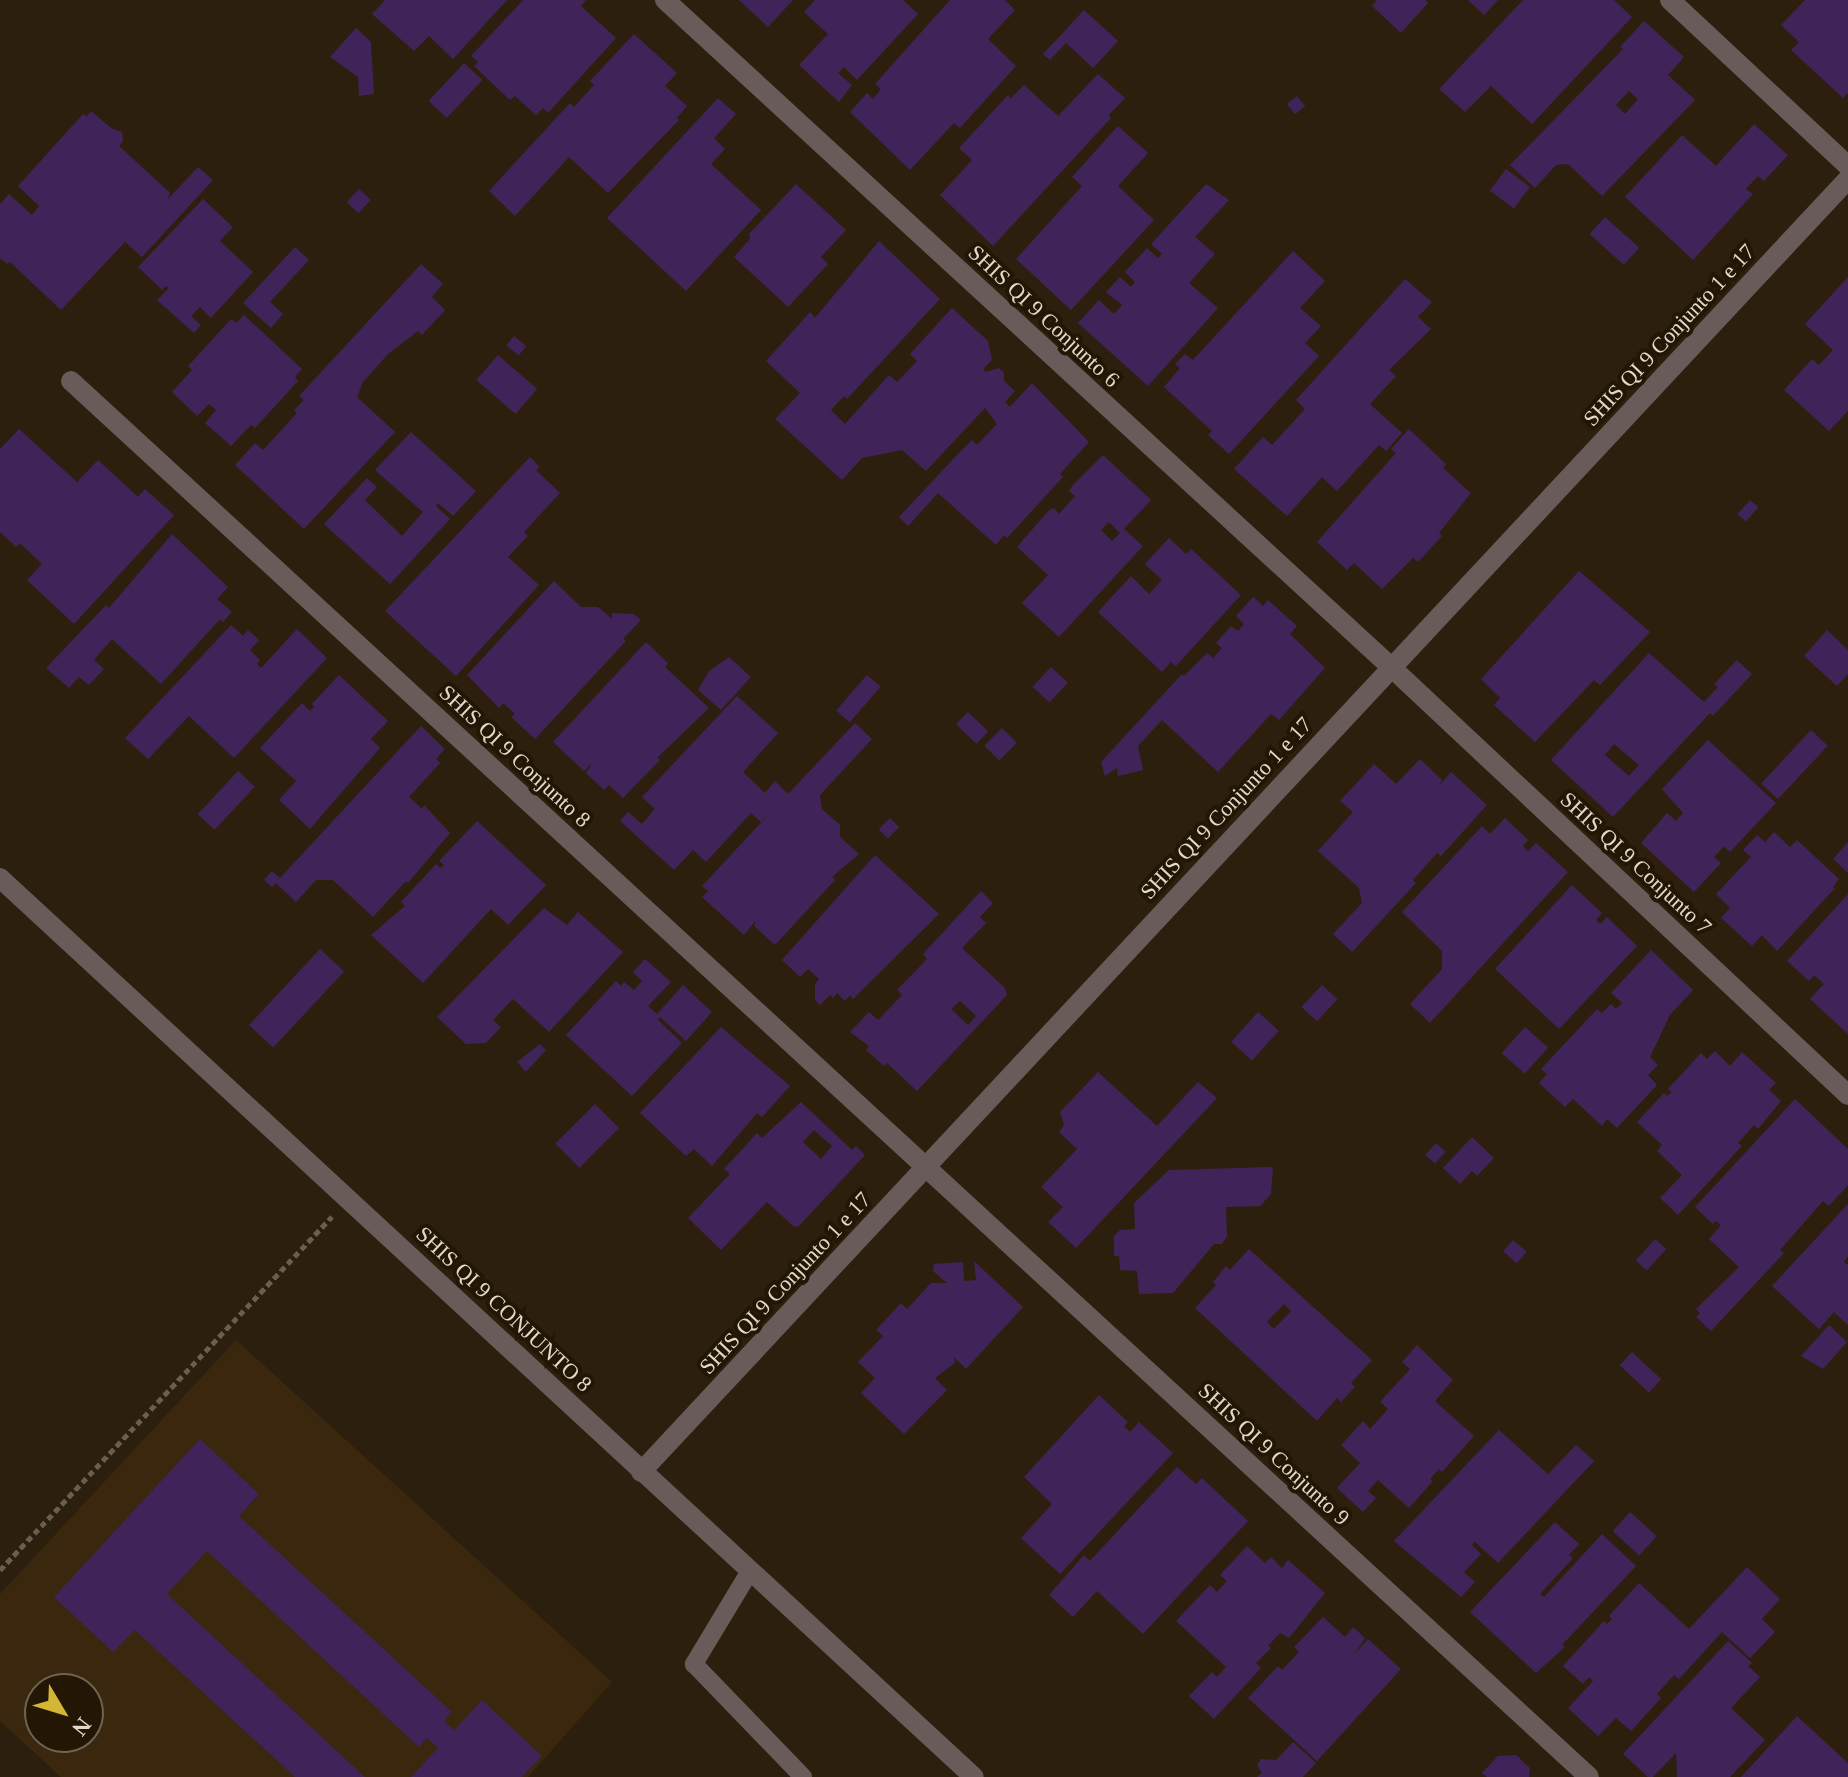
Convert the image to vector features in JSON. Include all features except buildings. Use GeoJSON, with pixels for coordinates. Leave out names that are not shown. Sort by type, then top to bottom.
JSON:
{"type":"FeatureCollection","features":[{"type":"Feature","properties":{"kind":"street","name":"SHIS QI 9 Conjunto 6"},"geometry":{"type":"LineString","coordinates":[[665,0],[1391,667]]}},
{"type":"Feature","properties":{"kind":"street"},"geometry":{"type":"LineString","coordinates":[[1670,0],[1848,166]]}},
{"type":"Feature","properties":{"kind":"street","name":"SHIS QI 9 Conjunto 1 e 17"},"geometry":{"type":"LineString","coordinates":[[641,1472],[1848,179]]}},
{"type":"Feature","properties":{"kind":"street","name":"SHIS QI 9 Conjunto 8"},"geometry":{"type":"LineString","coordinates":[[71,381],[926,1166]]}},
{"type":"Feature","properties":{"kind":"street","name":"SHIS QI 9 Conjunto 7"},"geometry":{"type":"LineString","coordinates":[[1391,667],[1848,1095]]}},
{"type":"Feature","properties":{"kind":"street","name":"SHIS QI 9 CONJUNTO 8"},"geometry":{"type":"LineString","coordinates":[[0,878],[974,1777]]}},
{"type":"Feature","properties":{"kind":"street","name":"SHIS QI 9 Conjunto 9"},"geometry":{"type":"LineString","coordinates":[[926,1166],[1589,1777]]}},
{"type":"Feature","properties":{"kind":"lane"},"geometry":{"type":"LineString","coordinates":[[750,1571],[694,1664],[803,1777]]}},
{"type":"Feature","properties":{"kind":"path"},"geometry":{"type":"LineString","coordinates":[[0,1570],[349,1199]]}},
{"type":"Feature","properties":{"kind":"shaded area"},"geometry":{"type":"Polygon","coordinates":[[[236,1340],[612,1682],[528,1777],[61,1777],[35,1753],[104,1753],[104,1673],[24,1673],[24,1743],[0,1721],[0,1594],[236,1340]]]}}]}
